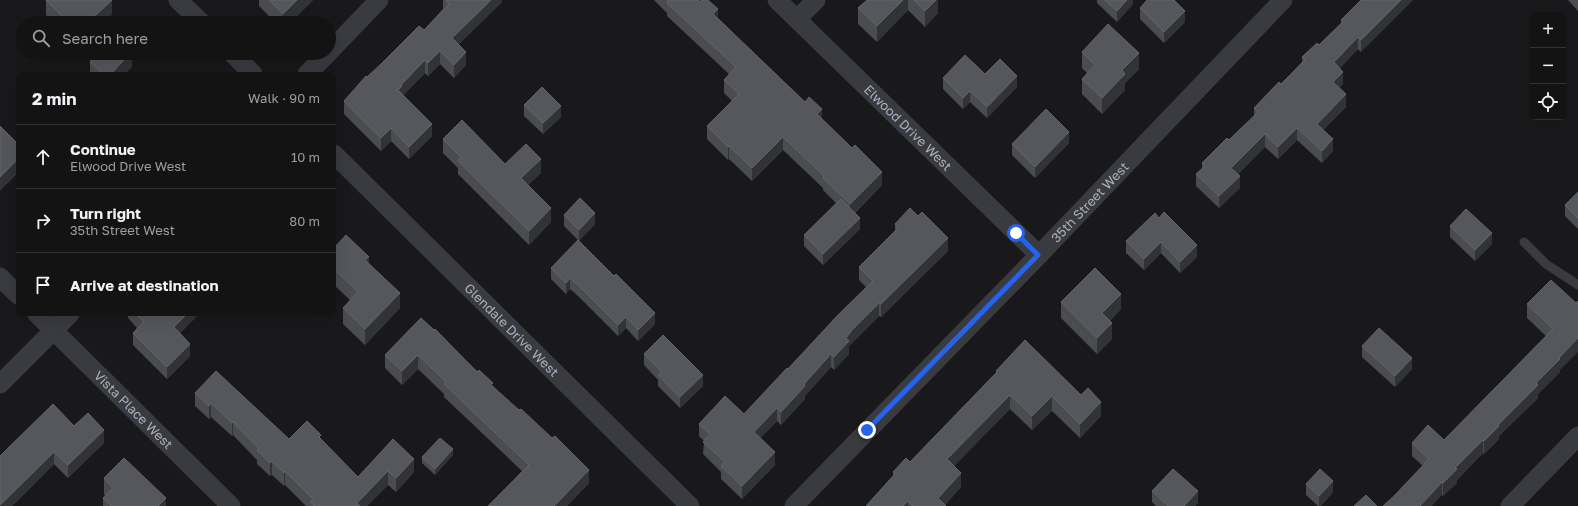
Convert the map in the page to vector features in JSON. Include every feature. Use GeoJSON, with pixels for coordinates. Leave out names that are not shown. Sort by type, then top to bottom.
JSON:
{"type":"FeatureCollection","features":[{"type":"Feature","properties":{"kind":"street"},"geometry":{"type":"LineString","coordinates":[[178,0],[195,16]]}},
{"type":"Feature","properties":{"kind":"street"},"geometry":{"type":"LineString","coordinates":[[336,44],[379,0]]}},
{"type":"Feature","properties":{"kind":"street","name":"Elwood Drive West"},"geometry":{"type":"LineString","coordinates":[[777,0],[1038,255]]}},
{"type":"Feature","properties":{"kind":"street"},"geometry":{"type":"LineString","coordinates":[[797,19],[816,0]]}},
{"type":"Feature","properties":{"kind":"street","name":"35th Street West"},"geometry":{"type":"LineString","coordinates":[[794,506],[1283,0]]}},
{"type":"Feature","properties":{"kind":"street"},"geometry":{"type":"LineString","coordinates":[[239,60],[251,72]]}},
{"type":"Feature","properties":{"kind":"street"},"geometry":{"type":"LineString","coordinates":[[309,72],[320,60]]}},
{"type":"Feature","properties":{"kind":"street","name":"Glendale Drive West"},"geometry":{"type":"LineString","coordinates":[[336,156],[690,506]]}},
{"type":"Feature","properties":{"kind":"street"},"geometry":{"type":"LineString","coordinates":[[0,277],[16,293]]}},
{"type":"Feature","properties":{"kind":"street","name":"Vista Place West"},"geometry":{"type":"LineString","coordinates":[[39,316],[231,506]]}},
{"type":"Feature","properties":{"kind":"street"},"geometry":{"type":"LineString","coordinates":[[0,384],[68,316]]}},
{"type":"Feature","properties":{"kind":"street"},"geometry":{"type":"LineString","coordinates":[[1510,506],[1578,436]]}},
{"type":"Feature","properties":{"kind":"lane"},"geometry":{"type":"LineString","coordinates":[[1524,242],[1546,264],[1578,285]]}},
{"type":"Feature","properties":{"kind":"building"},"geometry":{"type":"Polygon","coordinates":[[[46,0],[112,0],[95,16],[62,16],[46,0]]]}},
{"type":"Feature","properties":{"kind":"building"},"geometry":{"type":"Polygon","coordinates":[[[269,0],[297,0],[283,14],[269,0]]]}},
{"type":"Feature","properties":{"kind":"building"},"geometry":{"type":"Polygon","coordinates":[[[446,0],[491,0],[452,38],[466,52],[454,65],[440,51],[428,63],[425,60],[398,90],[432,124],[409,147],[391,128],[381,138],[344,101],[366,76],[367,77],[380,65],[419,26],[424,30],[449,4],[446,0]]]}},
{"type":"Feature","properties":{"kind":"building"},"geometry":{"type":"Polygon","coordinates":[[[667,0],[699,0],[700,2],[702,0],[708,0],[718,9],[713,14],[805,102],[809,97],[822,109],[817,114],[852,148],[855,145],[882,172],[850,204],[823,178],[824,176],[783,137],[752,168],[707,126],[739,94],[724,80],[736,67],[667,3],[669,2],[667,0]]]}},
{"type":"Feature","properties":{"kind":"building"},"geometry":{"type":"Polygon","coordinates":[[[867,0],[903,0],[877,26],[858,8],[867,0]]]}},
{"type":"Feature","properties":{"kind":"building"},"geometry":{"type":"Polygon","coordinates":[[[914,0],[936,0],[925,11],[914,0]]]}},
{"type":"Feature","properties":{"kind":"building"},"geometry":{"type":"Polygon","coordinates":[[[1105,0],[1127,0],[1117,11],[1105,0]]]}},
{"type":"Feature","properties":{"kind":"building"},"geometry":{"type":"Polygon","coordinates":[[[1147,0],[1174,0],[1185,11],[1164,32],[1140,8],[1147,0]]]}},
{"type":"Feature","properties":{"kind":"building"},"geometry":{"type":"Polygon","coordinates":[[[1361,0],[1401,0],[1361,40],[1358,37],[1334,62],[1343,72],[1333,82],[1346,94],[1317,124],[1333,139],[1322,151],[1297,128],[1278,147],[1265,134],[1231,168],[1240,176],[1219,196],[1196,174],[1205,166],[1202,163],[1227,138],[1229,140],[1258,112],[1254,108],[1279,82],[1281,84],[1305,60],[1302,57],[1317,43],[1319,45],[1343,22],[1341,20],[1361,0]]]}},
{"type":"Feature","properties":{"kind":"building"},"geometry":{"type":"Polygon","coordinates":[[[1108,24],[1139,53],[1122,70],[1125,74],[1102,98],[1082,79],[1095,65],[1082,52],[1108,24]]]}},
{"type":"Feature","properties":{"kind":"building"},"geometry":{"type":"Polygon","coordinates":[[[965,55],[985,74],[1000,59],[1017,76],[987,107],[970,91],[963,98],[943,78],[965,55]]]}},
{"type":"Feature","properties":{"kind":"building"},"geometry":{"type":"Polygon","coordinates":[[[92,60],[124,60],[113,72],[101,72],[90,62],[92,60]]]}},
{"type":"Feature","properties":{"kind":"building"},"geometry":{"type":"Polygon","coordinates":[[[542,87],[561,106],[543,123],[524,105],[542,87]]]}},
{"type":"Feature","properties":{"kind":"building"},"geometry":{"type":"Polygon","coordinates":[[[1046,109],[1069,132],[1035,167],[1012,144],[1046,109]]]}},
{"type":"Feature","properties":{"kind":"building"},"geometry":{"type":"Polygon","coordinates":[[[462,120],[505,164],[526,144],[541,159],[521,178],[551,208],[529,231],[458,161],[461,157],[443,139],[462,120]]]}},
{"type":"Feature","properties":{"kind":"building"},"geometry":{"type":"Polygon","coordinates":[[[0,126],[16,142],[16,161],[0,177],[0,126]]]}},
{"type":"Feature","properties":{"kind":"building"},"geometry":{"type":"Polygon","coordinates":[[[1578,192],[1578,218],[1565,205],[1578,192]]]}},
{"type":"Feature","properties":{"kind":"building"},"geometry":{"type":"Polygon","coordinates":[[[580,198],[595,213],[579,230],[564,215],[580,198]]]}},
{"type":"Feature","properties":{"kind":"building"},"geometry":{"type":"Polygon","coordinates":[[[841,199],[860,218],[823,254],[804,235],[841,199]]]}},
{"type":"Feature","properties":{"kind":"building"},"geometry":{"type":"Polygon","coordinates":[[[910,208],[918,216],[922,212],[948,238],[881,304],[879,303],[853,329],[846,338],[849,341],[834,357],[831,354],[804,384],[805,386],[781,412],[777,408],[754,432],[775,452],[742,486],[721,466],[725,462],[703,442],[710,434],[699,424],[725,396],[744,414],[787,368],[788,369],[838,315],[873,281],[859,267],[898,228],[895,224],[910,208]]]}},
{"type":"Feature","properties":{"kind":"building"},"geometry":{"type":"Polygon","coordinates":[[[1466,209],[1492,233],[1475,250],[1450,226],[1466,209]]]}},
{"type":"Feature","properties":{"kind":"building"},"geometry":{"type":"Polygon","coordinates":[[[1164,212],[1197,245],[1180,262],[1161,242],[1144,259],[1126,241],[1155,213],[1159,218],[1164,212]]]}},
{"type":"Feature","properties":{"kind":"building"},"geometry":{"type":"Polygon","coordinates":[[[346,235],[369,257],[365,260],[400,293],[365,329],[343,308],[358,292],[336,271],[336,246],[346,235]]]}},
{"type":"Feature","properties":{"kind":"building"},"geometry":{"type":"Polygon","coordinates":[[[578,240],[614,276],[616,274],[655,313],[638,330],[626,317],[618,325],[570,278],[566,283],[551,268],[578,240]]]}},
{"type":"Feature","properties":{"kind":"building"},"geometry":{"type":"Polygon","coordinates":[[[1095,268],[1121,294],[1102,313],[1112,323],[1097,338],[1061,302],[1095,268]]]}},
{"type":"Feature","properties":{"kind":"building"},"geometry":{"type":"Polygon","coordinates":[[[1551,280],[1576,303],[1578,301],[1578,338],[1536,383],[1538,385],[1484,441],[1483,440],[1455,468],[1457,469],[1443,483],[1442,482],[1420,506],[1383,506],[1429,459],[1412,443],[1428,425],[1444,440],[1553,329],[1527,304],[1551,280]]]}},
{"type":"Feature","properties":{"kind":"building"},"geometry":{"type":"Polygon","coordinates":[[[138,316],[185,316],[174,327],[190,344],[167,367],[133,333],[144,322],[138,316]]]}},
{"type":"Feature","properties":{"kind":"building"},"geometry":{"type":"Polygon","coordinates":[[[421,318],[434,330],[435,329],[477,372],[479,370],[493,383],[491,385],[519,410],[521,409],[552,438],[555,436],[589,470],[554,506],[488,506],[529,465],[444,384],[446,382],[418,355],[402,371],[385,355],[421,318]]]}},
{"type":"Feature","properties":{"kind":"building"},"geometry":{"type":"Polygon","coordinates":[[[1379,328],[1412,358],[1395,376],[1362,346],[1379,328]]]}},
{"type":"Feature","properties":{"kind":"building"},"geometry":{"type":"Polygon","coordinates":[[[663,335],[703,375],[680,397],[658,375],[662,372],[644,354],[663,335]]]}},
{"type":"Feature","properties":{"kind":"building"},"geometry":{"type":"Polygon","coordinates":[[[1025,340],[1081,395],[1088,388],[1101,402],[1080,424],[1052,396],[1032,416],[1010,395],[947,459],[961,473],[938,498],[946,506],[913,506],[908,501],[903,506],[866,506],[895,474],[893,472],[906,458],[910,462],[997,372],[996,371],[1025,340]]]}},
{"type":"Feature","properties":{"kind":"building"},"geometry":{"type":"Polygon","coordinates":[[[216,371],[289,439],[307,421],[321,435],[319,437],[358,477],[393,439],[414,459],[396,478],[388,471],[357,503],[360,506],[315,506],[310,502],[313,499],[285,471],[284,473],[272,461],[270,463],[257,450],[259,448],[233,422],[232,423],[211,403],[209,406],[195,393],[216,371]]]}},
{"type":"Feature","properties":{"kind":"building"},"geometry":{"type":"Polygon","coordinates":[[[53,404],[74,426],[88,413],[104,430],[68,465],[54,452],[0,505],[0,456],[53,404]]]}},
{"type":"Feature","properties":{"kind":"building"},"geometry":{"type":"Polygon","coordinates":[[[440,438],[453,449],[435,469],[422,457],[440,438]]]}},
{"type":"Feature","properties":{"kind":"building"},"geometry":{"type":"Polygon","coordinates":[[[124,458],[166,498],[158,506],[111,506],[103,498],[113,488],[104,478],[124,458]]]}},
{"type":"Feature","properties":{"kind":"building"},"geometry":{"type":"Polygon","coordinates":[[[1173,469],[1198,491],[1184,506],[1168,506],[1152,491],[1173,469]]]}},
{"type":"Feature","properties":{"kind":"building"},"geometry":{"type":"Polygon","coordinates":[[[1320,469],[1333,481],[1319,496],[1306,484],[1320,469]]]}},
{"type":"Feature","properties":{"kind":"building"},"geometry":{"type":"Polygon","coordinates":[[[1366,495],[1377,506],[1354,506],[1366,495]]]}},
{"type":"Feature","properties":{"kind":"route"},"geometry":{"type":"LineString","coordinates":[[867,430],[1038,255],[1016,233]]}}]}
